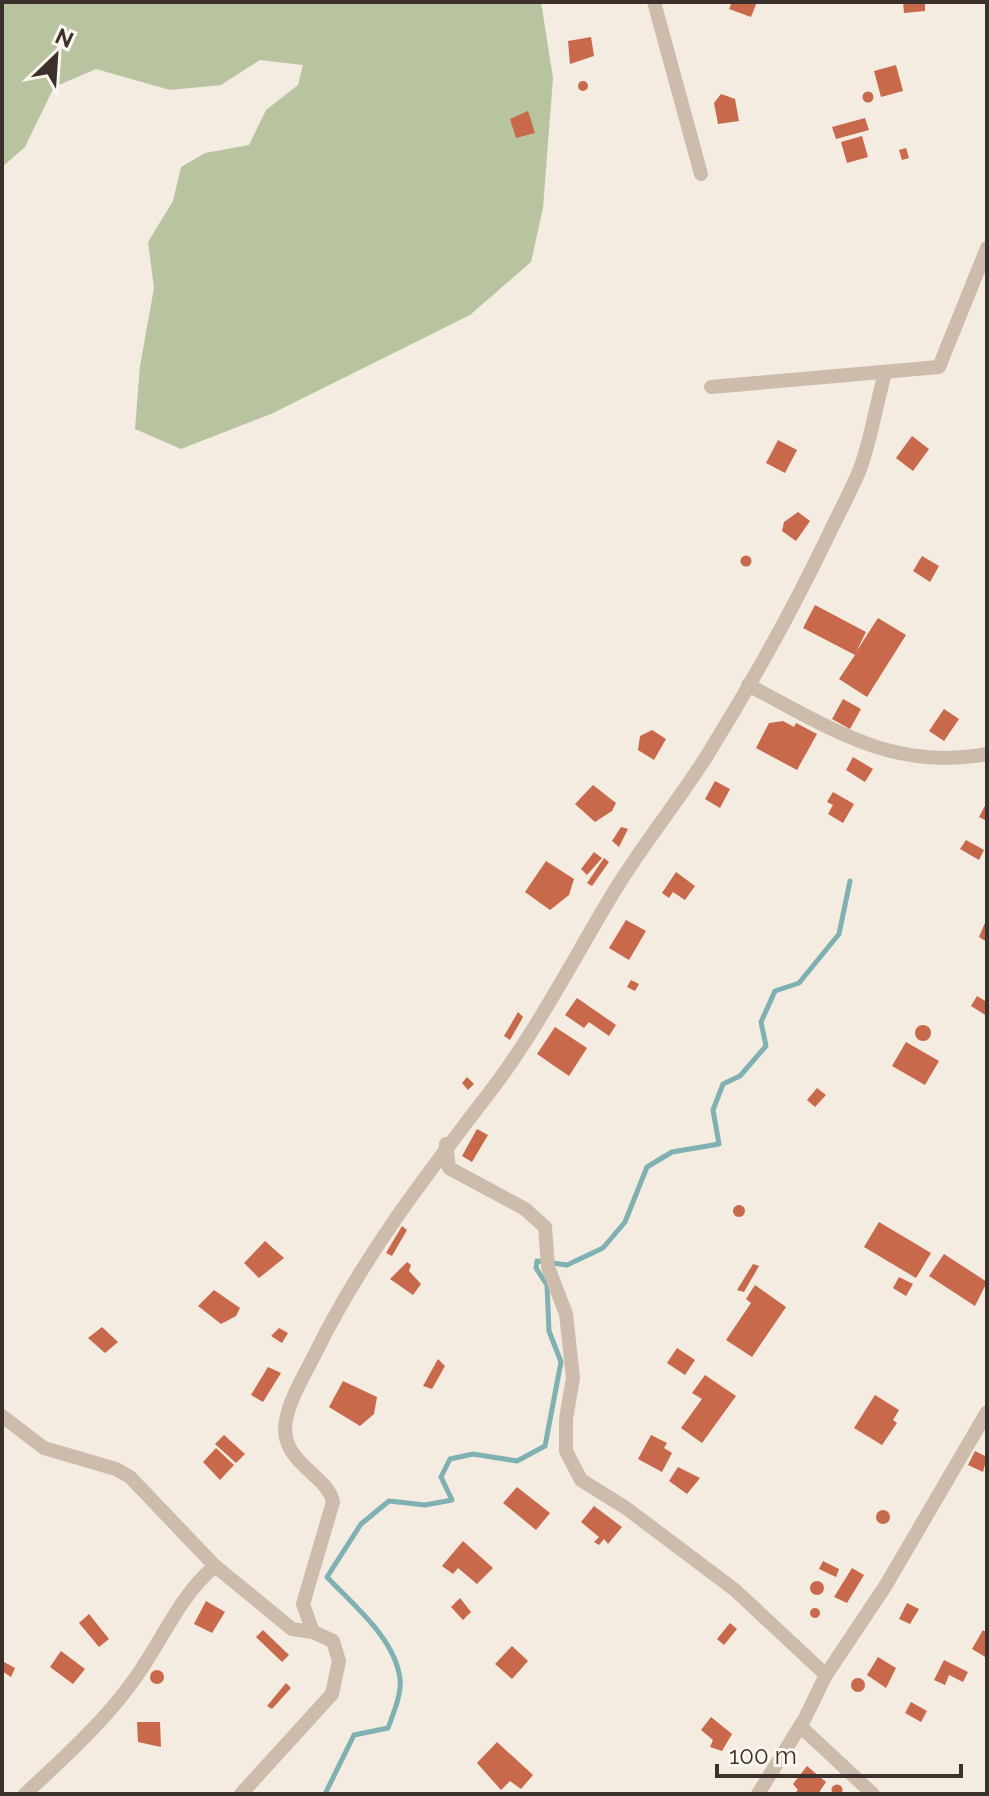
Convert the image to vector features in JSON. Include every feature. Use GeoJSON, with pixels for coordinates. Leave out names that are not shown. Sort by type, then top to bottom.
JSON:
{"type":"FeatureCollection","features":[{"type":"Feature","properties":{"kind":"street"},"geometry":{"type":"LineString","coordinates":[[654,2],[701,174]]}},
{"type":"Feature","properties":{"kind":"street"},"geometry":{"type":"LineString","coordinates":[[711,387],[939,367],[987,248]]}},
{"type":"Feature","properties":{"kind":"street"},"geometry":{"type":"LineString","coordinates":[[313,1632],[303,1604],[333,1502],[331,1494],[294,1455],[286,1436],[286,1421],[332,1319],[384,1232],[446,1144],[487,1096],[549,1002],[617,887],[707,754],[748,685],[814,566],[860,469],[885,373]]}},
{"type":"Feature","properties":{"kind":"street"},"geometry":{"type":"LineString","coordinates":[[748,685],[855,740],[917,759],[959,760],[987,754]]}},
{"type":"Feature","properties":{"kind":"street"},"geometry":{"type":"LineString","coordinates":[[446,1144],[449,1168],[525,1209],[545,1227],[548,1267],[566,1314],[573,1378],[566,1419],[566,1451],[581,1480],[626,1508],[735,1590],[826,1675]]}},
{"type":"Feature","properties":{"kind":"street"},"geometry":{"type":"LineString","coordinates":[[758,1794],[800,1726],[826,1675],[886,1585],[987,1412]]}},
{"type":"Feature","properties":{"kind":"street"},"geometry":{"type":"LineString","coordinates":[[2,1416],[44,1448],[116,1469],[130,1477],[215,1566],[292,1629],[313,1632],[333,1641],[339,1661],[332,1694],[241,1794]]}},
{"type":"Feature","properties":{"kind":"street"},"geometry":{"type":"LineString","coordinates":[[25,1794],[71,1752],[135,1678],[196,1581],[215,1566]]}},
{"type":"Feature","properties":{"kind":"street"},"geometry":{"type":"LineString","coordinates":[[800,1726],[873,1794]]}},
{"type":"Feature","properties":{"kind":"green space"},"geometry":{"type":"Polygon","coordinates":[[[2,2],[541,2],[553,78],[543,208],[531,262],[470,315],[271,414],[181,449],[135,429],[140,366],[154,288],[148,242],[173,201],[181,167],[205,153],[249,145],[266,110],[298,85],[303,65],[260,60],[221,85],[170,90],[96,69],[54,87],[25,147],[2,167],[2,2]]]}},
{"type":"Feature","properties":{"kind":"building"},"geometry":{"type":"Polygon","coordinates":[[[732,2],[757,2],[751,17],[729,9],[732,2]]]}},
{"type":"Feature","properties":{"kind":"building"},"geometry":{"type":"Polygon","coordinates":[[[903,2],[925,2],[925,11],[904,13],[903,2]]]}},
{"type":"Feature","properties":{"kind":"building"},"geometry":{"type":"Polygon","coordinates":[[[591,37],[594,56],[570,64],[568,41],[591,37]]]}},
{"type":"Feature","properties":{"kind":"building"},"geometry":{"type":"Polygon","coordinates":[[[896,65],[903,91],[881,97],[874,71],[896,65]]]}},
{"type":"Feature","properties":{"kind":"building"},"geometry":{"type":"Polygon","coordinates":[[[583,81],[588,86],[583,91],[578,86],[583,81]]]}},
{"type":"Feature","properties":{"kind":"building"},"geometry":{"type":"Polygon","coordinates":[[[868,91],[874,97],[868,103],[862,97],[868,91]]]}},
{"type":"Feature","properties":{"kind":"building"},"geometry":{"type":"Polygon","coordinates":[[[721,94],[735,99],[739,121],[718,124],[714,103],[721,94]]]}},
{"type":"Feature","properties":{"kind":"building"},"geometry":{"type":"Polygon","coordinates":[[[528,111],[535,133],[516,138],[510,119],[528,111]]]}},
{"type":"Feature","properties":{"kind":"building"},"geometry":{"type":"Polygon","coordinates":[[[865,118],[869,130],[836,139],[832,127],[865,118]]]}},
{"type":"Feature","properties":{"kind":"building"},"geometry":{"type":"Polygon","coordinates":[[[862,136],[868,157],[847,163],[841,142],[862,136]]]}},
{"type":"Feature","properties":{"kind":"building"},"geometry":{"type":"Polygon","coordinates":[[[906,148],[909,158],[902,160],[899,150],[906,148]]]}},
{"type":"Feature","properties":{"kind":"building"},"geometry":{"type":"Polygon","coordinates":[[[912,436],[929,449],[913,471],[896,458],[912,436]]]}},
{"type":"Feature","properties":{"kind":"building"},"geometry":{"type":"Polygon","coordinates":[[[778,440],[797,450],[785,473],[766,463],[778,440]]]}},
{"type":"Feature","properties":{"kind":"building"},"geometry":{"type":"Polygon","coordinates":[[[798,512],[810,521],[796,541],[782,531],[784,522],[798,512]]]}},
{"type":"Feature","properties":{"kind":"building"},"geometry":{"type":"Polygon","coordinates":[[[746,556],[751,561],[746,566],[741,561],[746,556]]]}},
{"type":"Feature","properties":{"kind":"building"},"geometry":{"type":"Polygon","coordinates":[[[922,556],[939,566],[930,582],[913,571],[922,556]]]}},
{"type":"Feature","properties":{"kind":"building"},"geometry":{"type":"Polygon","coordinates":[[[815,605],[866,632],[856,652],[878,618],[906,635],[867,697],[839,679],[855,655],[803,628],[815,605]]]}},
{"type":"Feature","properties":{"kind":"building"},"geometry":{"type":"Polygon","coordinates":[[[843,699],[861,709],[850,729],[832,719],[843,699]]]}},
{"type":"Feature","properties":{"kind":"building"},"geometry":{"type":"Polygon","coordinates":[[[944,709],[959,719],[944,741],[929,731],[944,709]]]}},
{"type":"Feature","properties":{"kind":"building"},"geometry":{"type":"Polygon","coordinates":[[[783,721],[794,727],[796,723],[817,734],[797,770],[756,748],[769,723],[783,721]]]}},
{"type":"Feature","properties":{"kind":"building"},"geometry":{"type":"Polygon","coordinates":[[[652,730],[666,739],[654,760],[638,750],[640,736],[652,730]]]}},
{"type":"Feature","properties":{"kind":"building"},"geometry":{"type":"Polygon","coordinates":[[[853,757],[873,769],[865,782],[846,770],[853,757]]]}},
{"type":"Feature","properties":{"kind":"building"},"geometry":{"type":"Polygon","coordinates":[[[715,781],[730,789],[720,808],[705,799],[715,781]]]}},
{"type":"Feature","properties":{"kind":"building"},"geometry":{"type":"Polygon","coordinates":[[[593,785],[616,803],[612,811],[595,822],[575,804],[593,785]]]}},
{"type":"Feature","properties":{"kind":"building"},"geometry":{"type":"Polygon","coordinates":[[[833,792],[854,804],[843,823],[828,814],[833,805],[827,802],[833,792]]]}},
{"type":"Feature","properties":{"kind":"building"},"geometry":{"type":"Polygon","coordinates":[[[987,802],[987,816],[985,820],[979,817],[987,802]]]}},
{"type":"Feature","properties":{"kind":"building"},"geometry":{"type":"Polygon","coordinates":[[[621,827],[628,829],[619,847],[612,841],[621,827]]]}},
{"type":"Feature","properties":{"kind":"building"},"geometry":{"type":"Polygon","coordinates":[[[966,840],[984,850],[979,860],[960,849],[966,840]]]}},
{"type":"Feature","properties":{"kind":"building"},"geometry":{"type":"Polygon","coordinates":[[[594,852],[602,858],[587,875],[581,869],[594,852]]]}},
{"type":"Feature","properties":{"kind":"building"},"geometry":{"type":"Polygon","coordinates":[[[604,858],[609,862],[592,886],[587,883],[604,858]]]}},
{"type":"Feature","properties":{"kind":"building"},"geometry":{"type":"Polygon","coordinates":[[[546,861],[574,879],[569,895],[550,910],[525,892],[546,861]]]}},
{"type":"Feature","properties":{"kind":"building"},"geometry":{"type":"Polygon","coordinates":[[[676,872],[695,886],[685,900],[673,892],[669,898],[662,893],[676,872]]]}},
{"type":"Feature","properties":{"kind":"building"},"geometry":{"type":"Polygon","coordinates":[[[987,918],[987,942],[979,937],[987,918]]]}},
{"type":"Feature","properties":{"kind":"building"},"geometry":{"type":"Polygon","coordinates":[[[626,920],[646,931],[629,960],[609,948],[626,920]]]}},
{"type":"Feature","properties":{"kind":"building"},"geometry":{"type":"Polygon","coordinates":[[[631,980],[639,984],[635,991],[627,987],[631,980]]]}},
{"type":"Feature","properties":{"kind":"building"},"geometry":{"type":"Polygon","coordinates":[[[977,996],[987,1002],[987,1016],[971,1006],[977,996]]]}},
{"type":"Feature","properties":{"kind":"building"},"geometry":{"type":"Polygon","coordinates":[[[577,998],[616,1025],[609,1036],[589,1022],[584,1028],[565,1015],[577,998]]]}},
{"type":"Feature","properties":{"kind":"building"},"geometry":{"type":"Polygon","coordinates":[[[518,1012],[523,1017],[510,1040],[504,1036],[518,1012]]]}},
{"type":"Feature","properties":{"kind":"building"},"geometry":{"type":"Polygon","coordinates":[[[923,1025],[929,1027],[929,1039],[923,1041],[917,1039],[915,1033],[917,1027],[923,1025]]]}},
{"type":"Feature","properties":{"kind":"building"},"geometry":{"type":"Polygon","coordinates":[[[555,1027],[587,1048],[569,1076],[537,1054],[555,1027]]]}},
{"type":"Feature","properties":{"kind":"building"},"geometry":{"type":"Polygon","coordinates":[[[906,1042],[939,1061],[925,1085],[892,1066],[906,1042]]]}},
{"type":"Feature","properties":{"kind":"building"},"geometry":{"type":"Polygon","coordinates":[[[467,1077],[474,1084],[468,1090],[462,1083],[467,1077]]]}},
{"type":"Feature","properties":{"kind":"building"},"geometry":{"type":"Polygon","coordinates":[[[817,1088],[826,1095],[815,1107],[807,1100],[817,1088]]]}},
{"type":"Feature","properties":{"kind":"building"},"geometry":{"type":"Polygon","coordinates":[[[477,1129],[488,1135],[472,1162],[462,1156],[477,1129]]]}},
{"type":"Feature","properties":{"kind":"building"},"geometry":{"type":"Polygon","coordinates":[[[734,1206],[744,1206],[744,1216],[734,1216],[734,1206]]]}},
{"type":"Feature","properties":{"kind":"building"},"geometry":{"type":"Polygon","coordinates":[[[879,1222],[931,1253],[916,1278],[864,1247],[879,1222]]]}},
{"type":"Feature","properties":{"kind":"building"},"geometry":{"type":"Polygon","coordinates":[[[402,1226],[407,1230],[392,1256],[386,1253],[402,1226]]]}},
{"type":"Feature","properties":{"kind":"building"},"geometry":{"type":"Polygon","coordinates":[[[265,1241],[284,1258],[259,1278],[244,1263],[265,1241]]]}},
{"type":"Feature","properties":{"kind":"building"},"geometry":{"type":"Polygon","coordinates":[[[944,1254],[987,1282],[975,1306],[929,1276],[944,1254]]]}},
{"type":"Feature","properties":{"kind":"building"},"geometry":{"type":"Polygon","coordinates":[[[407,1262],[411,1265],[409,1271],[421,1284],[413,1295],[390,1279],[407,1262]]]}},
{"type":"Feature","properties":{"kind":"building"},"geometry":{"type":"Polygon","coordinates":[[[753,1264],[759,1266],[744,1292],[737,1290],[753,1264]]]}},
{"type":"Feature","properties":{"kind":"building"},"geometry":{"type":"Polygon","coordinates":[[[899,1277],[913,1284],[906,1296],[893,1288],[899,1277]]]}},
{"type":"Feature","properties":{"kind":"building"},"geometry":{"type":"Polygon","coordinates":[[[755,1285],[786,1307],[752,1357],[726,1340],[751,1303],[746,1299],[755,1285]]]}},
{"type":"Feature","properties":{"kind":"building"},"geometry":{"type":"Polygon","coordinates":[[[214,1290],[240,1308],[236,1316],[221,1324],[198,1306],[214,1290]]]}},
{"type":"Feature","properties":{"kind":"building"},"geometry":{"type":"Polygon","coordinates":[[[102,1327],[118,1342],[105,1353],[88,1338],[102,1327]]]}},
{"type":"Feature","properties":{"kind":"building"},"geometry":{"type":"Polygon","coordinates":[[[279,1328],[288,1333],[282,1343],[271,1336],[279,1328]]]}},
{"type":"Feature","properties":{"kind":"building"},"geometry":{"type":"Polygon","coordinates":[[[677,1348],[695,1360],[685,1375],[667,1363],[677,1348]]]}},
{"type":"Feature","properties":{"kind":"building"},"geometry":{"type":"Polygon","coordinates":[[[438,1359],[445,1366],[432,1389],[423,1386],[438,1359]]]}},
{"type":"Feature","properties":{"kind":"building"},"geometry":{"type":"Polygon","coordinates":[[[268,1367],[281,1373],[263,1402],[251,1395],[268,1367]]]}},
{"type":"Feature","properties":{"kind":"building"},"geometry":{"type":"Polygon","coordinates":[[[705,1375],[736,1396],[702,1443],[681,1428],[702,1399],[692,1393],[705,1375]]]}},
{"type":"Feature","properties":{"kind":"building"},"geometry":{"type":"Polygon","coordinates":[[[343,1381],[377,1397],[374,1414],[360,1426],[329,1407],[343,1381]]]}},
{"type":"Feature","properties":{"kind":"building"},"geometry":{"type":"Polygon","coordinates":[[[875,1395],[899,1410],[893,1420],[897,1423],[882,1445],[854,1428],[875,1395]]]}},
{"type":"Feature","properties":{"kind":"building"},"geometry":{"type":"Polygon","coordinates":[[[224,1435],[245,1454],[236,1463],[215,1444],[224,1435]]]}},
{"type":"Feature","properties":{"kind":"building"},"geometry":{"type":"Polygon","coordinates":[[[651,1435],[667,1443],[664,1448],[672,1453],[662,1472],[638,1459],[651,1435]]]}},
{"type":"Feature","properties":{"kind":"building"},"geometry":{"type":"Polygon","coordinates":[[[216,1448],[234,1465],[220,1480],[203,1462],[216,1448]]]}},
{"type":"Feature","properties":{"kind":"building"},"geometry":{"type":"Polygon","coordinates":[[[975,1451],[987,1457],[983,1472],[968,1465],[975,1451]]]}},
{"type":"Feature","properties":{"kind":"building"},"geometry":{"type":"Polygon","coordinates":[[[678,1467],[700,1478],[687,1494],[669,1481],[678,1467]]]}},
{"type":"Feature","properties":{"kind":"building"},"geometry":{"type":"Polygon","coordinates":[[[517,1487],[550,1513],[536,1530],[503,1503],[517,1487]]]}},
{"type":"Feature","properties":{"kind":"building"},"geometry":{"type":"Polygon","coordinates":[[[594,1506],[622,1527],[608,1544],[604,1539],[599,1545],[594,1542],[599,1537],[581,1522],[594,1506]]]}},
{"type":"Feature","properties":{"kind":"building"},"geometry":{"type":"Polygon","coordinates":[[[883,1510],[890,1517],[883,1524],[876,1517],[883,1510]]]}},
{"type":"Feature","properties":{"kind":"building"},"geometry":{"type":"Polygon","coordinates":[[[463,1541],[493,1568],[477,1584],[458,1568],[453,1574],[442,1566],[463,1541]]]}},
{"type":"Feature","properties":{"kind":"building"},"geometry":{"type":"Polygon","coordinates":[[[823,1561],[839,1569],[836,1577],[819,1569],[823,1561]]]}},
{"type":"Feature","properties":{"kind":"building"},"geometry":{"type":"Polygon","coordinates":[[[852,1568],[864,1575],[847,1603],[834,1597],[852,1568]]]}},
{"type":"Feature","properties":{"kind":"building"},"geometry":{"type":"Polygon","coordinates":[[[817,1581],[824,1588],[817,1595],[810,1588],[817,1581]]]}},
{"type":"Feature","properties":{"kind":"building"},"geometry":{"type":"Polygon","coordinates":[[[460,1598],[471,1612],[463,1620],[451,1607],[460,1598]]]}},
{"type":"Feature","properties":{"kind":"building"},"geometry":{"type":"Polygon","coordinates":[[[206,1601],[225,1612],[212,1633],[194,1624],[206,1601]]]}},
{"type":"Feature","properties":{"kind":"building"},"geometry":{"type":"Polygon","coordinates":[[[907,1603],[919,1609],[910,1624],[899,1619],[907,1603]]]}},
{"type":"Feature","properties":{"kind":"building"},"geometry":{"type":"Polygon","coordinates":[[[815,1608],[820,1613],[815,1618],[810,1613],[815,1608]]]}},
{"type":"Feature","properties":{"kind":"building"},"geometry":{"type":"Polygon","coordinates":[[[89,1614],[109,1639],[99,1647],[79,1623],[89,1614]]]}},
{"type":"Feature","properties":{"kind":"building"},"geometry":{"type":"Polygon","coordinates":[[[730,1623],[737,1629],[724,1645],[717,1639],[730,1623]]]}},
{"type":"Feature","properties":{"kind":"building"},"geometry":{"type":"Polygon","coordinates":[[[263,1630],[289,1655],[282,1662],[256,1637],[263,1630]]]}},
{"type":"Feature","properties":{"kind":"building"},"geometry":{"type":"Polygon","coordinates":[[[983,1630],[987,1633],[987,1658],[972,1649],[983,1630]]]}},
{"type":"Feature","properties":{"kind":"building"},"geometry":{"type":"Polygon","coordinates":[[[512,1646],[528,1661],[512,1679],[495,1664],[512,1646]]]}},
{"type":"Feature","properties":{"kind":"building"},"geometry":{"type":"Polygon","coordinates":[[[61,1651],[85,1669],[73,1684],[50,1667],[61,1651]]]}},
{"type":"Feature","properties":{"kind":"building"},"geometry":{"type":"Polygon","coordinates":[[[878,1657],[896,1668],[886,1688],[867,1675],[878,1657]]]}},
{"type":"Feature","properties":{"kind":"building"},"geometry":{"type":"Polygon","coordinates":[[[944,1660],[968,1672],[963,1682],[949,1675],[945,1685],[934,1680],[944,1660]]]}},
{"type":"Feature","properties":{"kind":"building"},"geometry":{"type":"Polygon","coordinates":[[[4,1662],[15,1668],[11,1677],[2,1671],[4,1662]]]}},
{"type":"Feature","properties":{"kind":"building"},"geometry":{"type":"Polygon","coordinates":[[[157,1670],[164,1677],[157,1684],[150,1677],[157,1670]]]}},
{"type":"Feature","properties":{"kind":"building"},"geometry":{"type":"Polygon","coordinates":[[[858,1678],[865,1685],[858,1692],[851,1685],[858,1678]]]}},
{"type":"Feature","properties":{"kind":"building"},"geometry":{"type":"Polygon","coordinates":[[[286,1683],[291,1688],[272,1709],[267,1706],[286,1683]]]}},
{"type":"Feature","properties":{"kind":"building"},"geometry":{"type":"Polygon","coordinates":[[[911,1702],[927,1711],[921,1722],[905,1713],[911,1702]]]}},
{"type":"Feature","properties":{"kind":"building"},"geometry":{"type":"Polygon","coordinates":[[[711,1717],[732,1734],[722,1751],[710,1747],[713,1740],[701,1730],[711,1717]]]}},
{"type":"Feature","properties":{"kind":"building"},"geometry":{"type":"Polygon","coordinates":[[[137,1722],[160,1722],[161,1747],[138,1742],[137,1722]]]}},
{"type":"Feature","properties":{"kind":"building"},"geometry":{"type":"Polygon","coordinates":[[[497,1742],[533,1775],[521,1789],[510,1781],[501,1790],[477,1763],[497,1742]]]}},
{"type":"Feature","properties":{"kind":"building"},"geometry":{"type":"Polygon","coordinates":[[[807,1766],[826,1782],[818,1794],[794,1794],[798,1790],[793,1784],[807,1766]]]}},
{"type":"Feature","properties":{"kind":"building"},"geometry":{"type":"Polygon","coordinates":[[[837,1784],[843,1790],[837,1796],[831,1790],[837,1784]]]}},
{"type":"Feature","properties":{"kind":"waterway"},"geometry":{"type":"LineString","coordinates":[[325,1794],[354,1735],[388,1728],[400,1685],[396,1664],[382,1636],[327,1577],[361,1524],[389,1501],[425,1505],[452,1500],[441,1477],[450,1459],[473,1454],[517,1461],[545,1446],[561,1362],[549,1331],[547,1285],[536,1268],[537,1261],[567,1265],[603,1248],[625,1222],[647,1167],[672,1152],[719,1144],[713,1110],[723,1084],[740,1076],[766,1046],[761,1022],[775,991],[799,983],[839,934],[850,881]]}}]}
